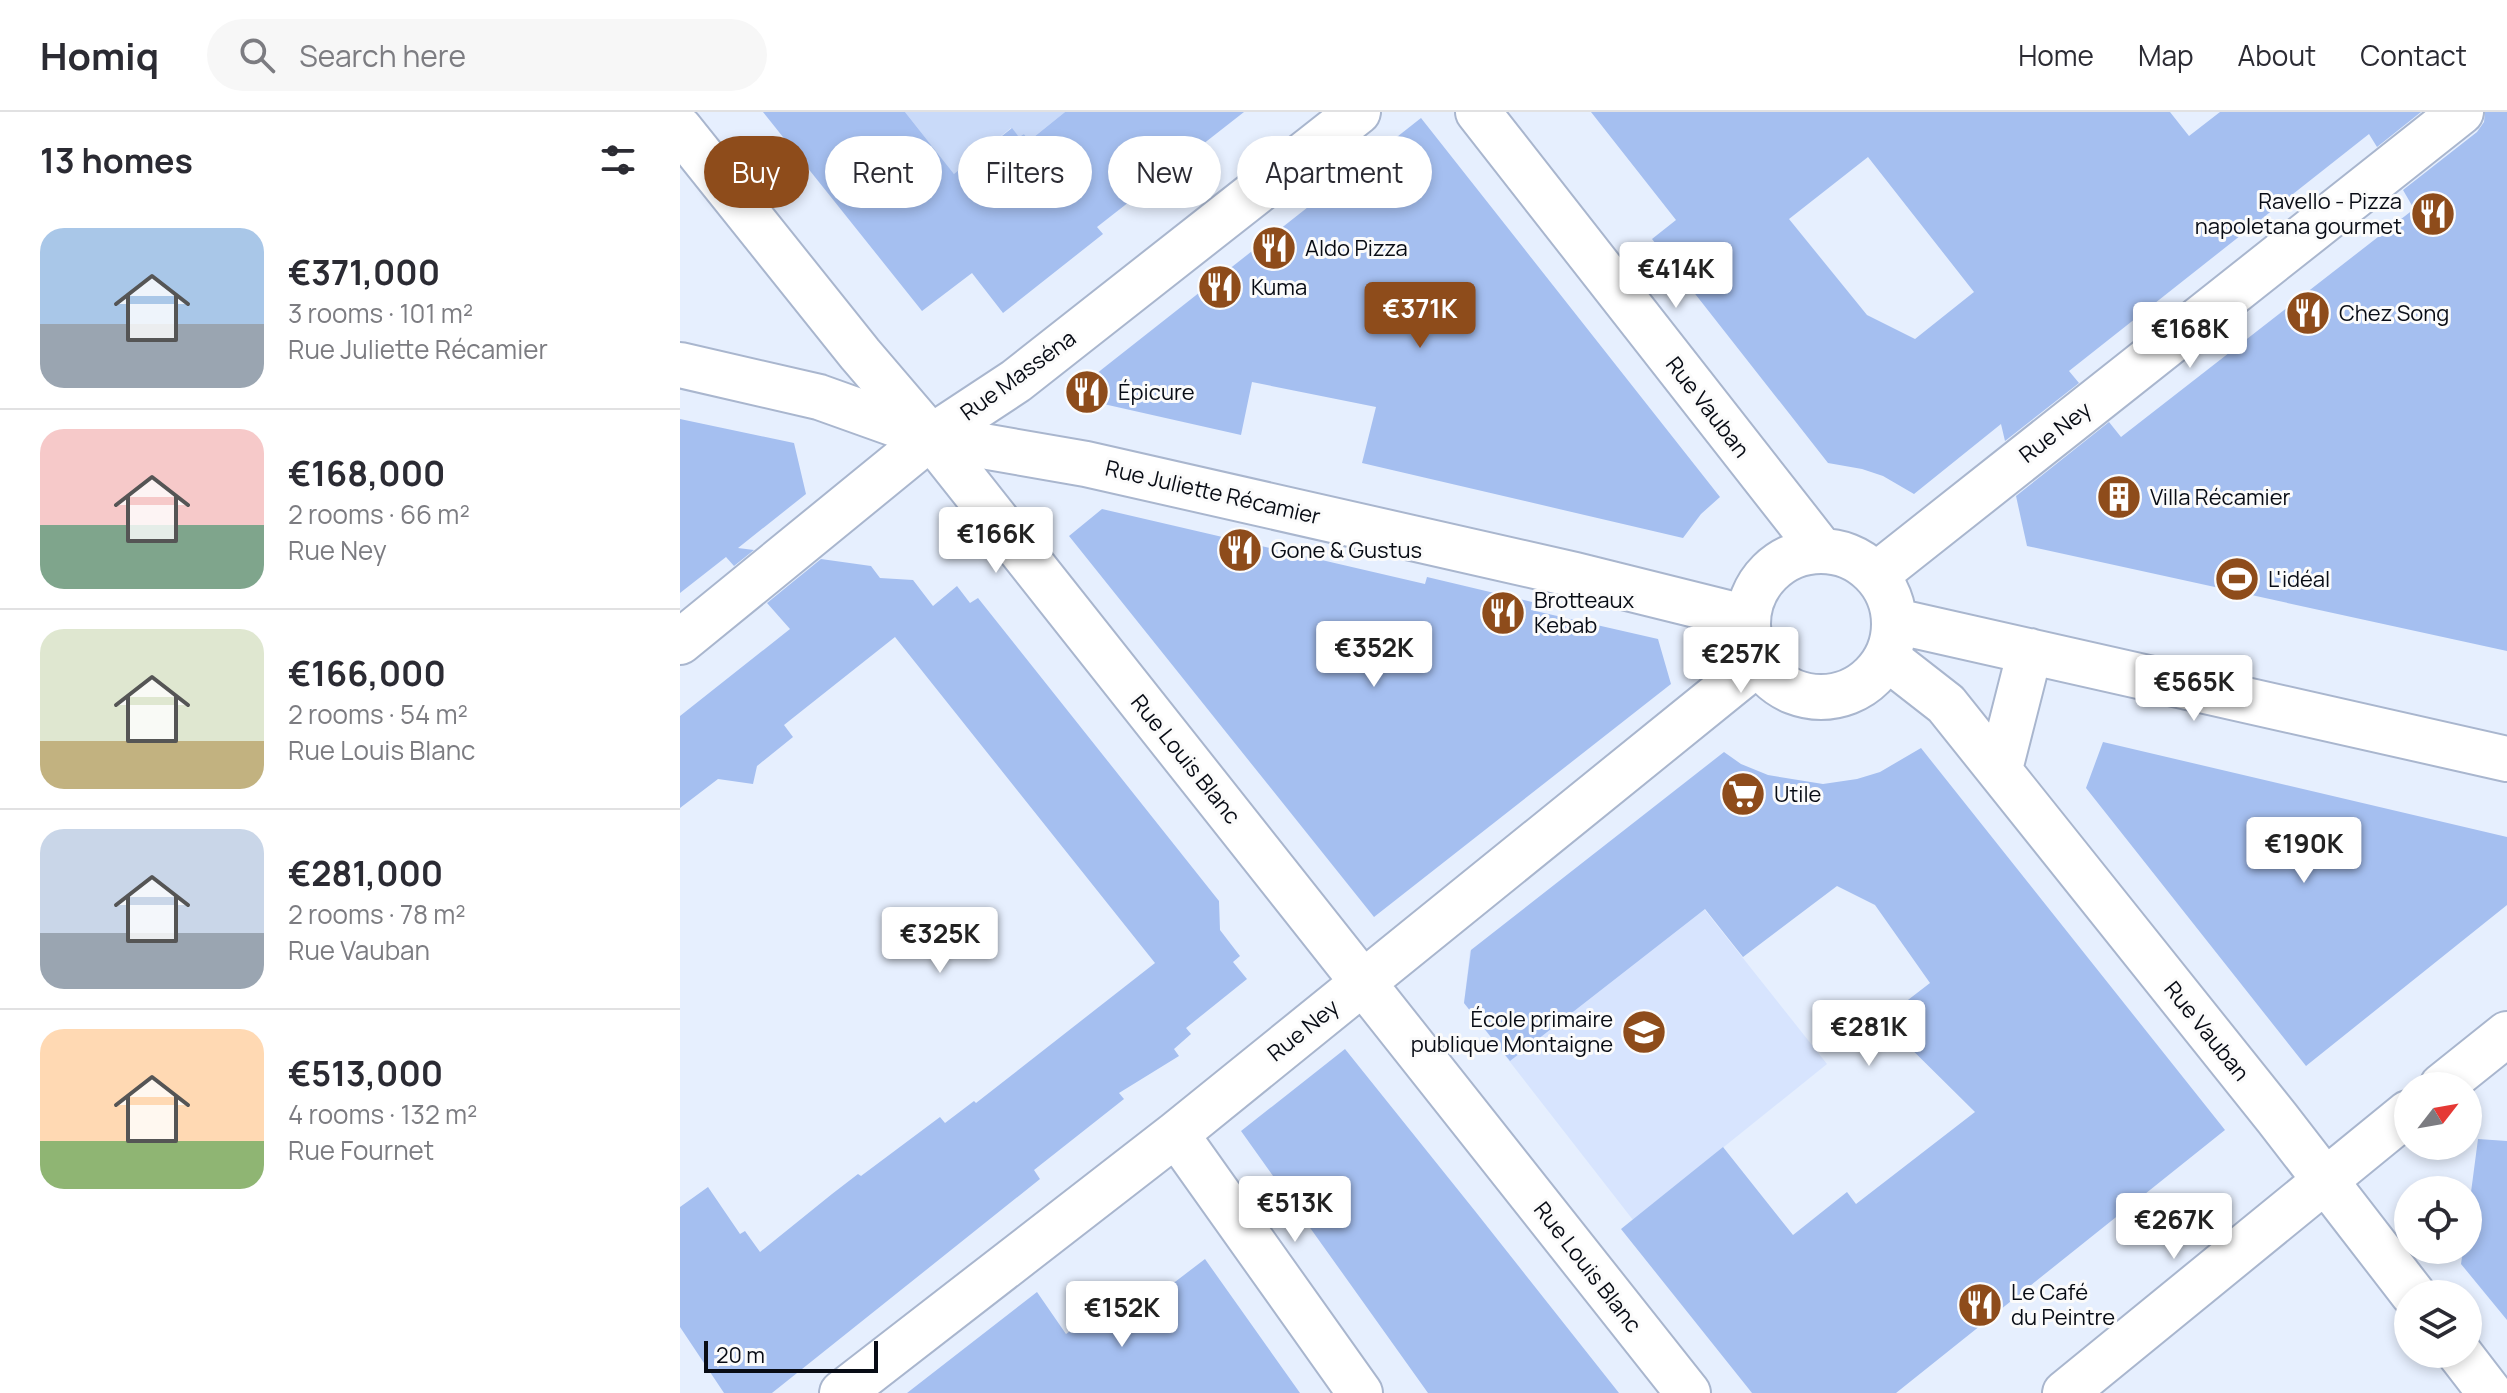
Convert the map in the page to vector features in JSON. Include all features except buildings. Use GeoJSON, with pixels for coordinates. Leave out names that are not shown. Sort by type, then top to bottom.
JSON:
{"type":"FeatureCollection","features":[{"type":"Feature","properties":{"kind":"street","name":"Rue Masséna"},"geometry":{"type":"LineString","coordinates":[[680,642],[931,437],[1016,381],[1358,112]]}},
{"type":"Feature","properties":{"kind":"street","name":"Rue Vauban"},"geometry":{"type":"LineString","coordinates":[[1478,112],[1821,550]]}},
{"type":"Feature","properties":{"kind":"street","name":"Rue Ney"},"geometry":{"type":"LineString","coordinates":[[1876,575],[2461,112]]}},
{"type":"Feature","properties":{"kind":"street","name":"Rue Louis Blanc"},"geometry":{"type":"LineString","coordinates":[[680,129],[860,354],[931,437],[1688,1393]]}},
{"type":"Feature","properties":{"kind":"street","name":"Rue Juliette Récamier"},"geometry":{"type":"LineString","coordinates":[[680,365],[819,397],[931,437],[1102,467],[1588,578],[1748,618]]}},
{"type":"Feature","properties":{"kind":"street"},"geometry":{"type":"LineString","coordinates":[[1821,550],[1836,551],[1851,557],[1876,575],[1892,603],[1891,639],[1866,682],[1839,695],[1824,697],[1794,692],[1780,684],[1759,662],[1752,648],[1748,618],[1750,603],[1756,589],[1777,565],[1790,557],[1821,550]]}},
{"type":"Feature","properties":{"kind":"street","name":"Rue Vauban"},"geometry":{"type":"LineString","coordinates":[[1891,639],[2000,769],[2402,1280]]}},
{"type":"Feature","properties":{"kind":"street"},"geometry":{"type":"LineString","coordinates":[[1891,639],[2030,651],[2507,759]]}},
{"type":"Feature","properties":{"kind":"street"},"geometry":{"type":"LineString","coordinates":[[2000,769],[2030,651]]}},
{"type":"Feature","properties":{"kind":"street","name":"Rue Ney"},"geometry":{"type":"LineString","coordinates":[[842,1393],[1176,1134],[1759,662]]}},
{"type":"Feature","properties":{"kind":"street"},"geometry":{"type":"LineString","coordinates":[[2460,1072],[2507,1034]]}},
{"type":"Feature","properties":{"kind":"street"},"geometry":{"type":"LineString","coordinates":[[2065,1393],[2394,1124]]}},
{"type":"Feature","properties":{"kind":"street"},"geometry":{"type":"LineString","coordinates":[[1176,1134],[1360,1393]]}},
{"type":"Feature","properties":{"kind":"street"},"geometry":{"type":"LineString","coordinates":[[2471,1368],[2490,1393]]}},
{"type":"Feature","properties":{"kind":"shaded area"},"geometry":{"type":"Polygon","coordinates":[[[905,112],[1065,112],[1035,136],[1018,136],[1011,128],[1001,136],[958,136],[958,179],[942,159],[942,136],[924,136],[905,112]]]}},
{"type":"Feature","properties":{"kind":"shaded area","name":"École primaire publique Montaigne"},"geometry":{"type":"Polygon","coordinates":[[[1635,822],[1827,1064],[1633,1220],[1464,1003],[1470,951],[1635,822]]]}},
{"type":"Feature","properties":{"kind":"place","name":"Ravello - Pizza napoletana gourmet"},"geometry":{"type":"Point","coordinates":[2433,214]}},
{"type":"Feature","properties":{"kind":"place","name":"Aldo Pizza"},"geometry":{"type":"Point","coordinates":[1274,248]}},
{"type":"Feature","properties":{"kind":"place","name":"Kuma"},"geometry":{"type":"Point","coordinates":[1220,287]}},
{"type":"Feature","properties":{"kind":"place","name":"Chez Song"},"geometry":{"type":"Point","coordinates":[2308,313]}},
{"type":"Feature","properties":{"kind":"place","name":"Épicure"},"geometry":{"type":"Point","coordinates":[1087,392]}},
{"type":"Feature","properties":{"kind":"place","name":"Villa Récamier"},"geometry":{"type":"Point","coordinates":[2119,497]}},
{"type":"Feature","properties":{"kind":"place","name":"Gone & Gustus"},"geometry":{"type":"Point","coordinates":[1240,550]}},
{"type":"Feature","properties":{"kind":"place","name":"L'idéal"},"geometry":{"type":"Point","coordinates":[2237,579]}},
{"type":"Feature","properties":{"kind":"place","name":"Brotteaux Kebab"},"geometry":{"type":"Point","coordinates":[1503,613]}},
{"type":"Feature","properties":{"kind":"place","name":"Utile"},"geometry":{"type":"Point","coordinates":[1743,794]}},
{"type":"Feature","properties":{"kind":"place","name":"École primaire publique Montaigne"},"geometry":{"type":"Point","coordinates":[1644,1032]}},
{"type":"Feature","properties":{"kind":"place","name":"Le Café du Peintre"},"geometry":{"type":"Point","coordinates":[1980,1305]}}]}
